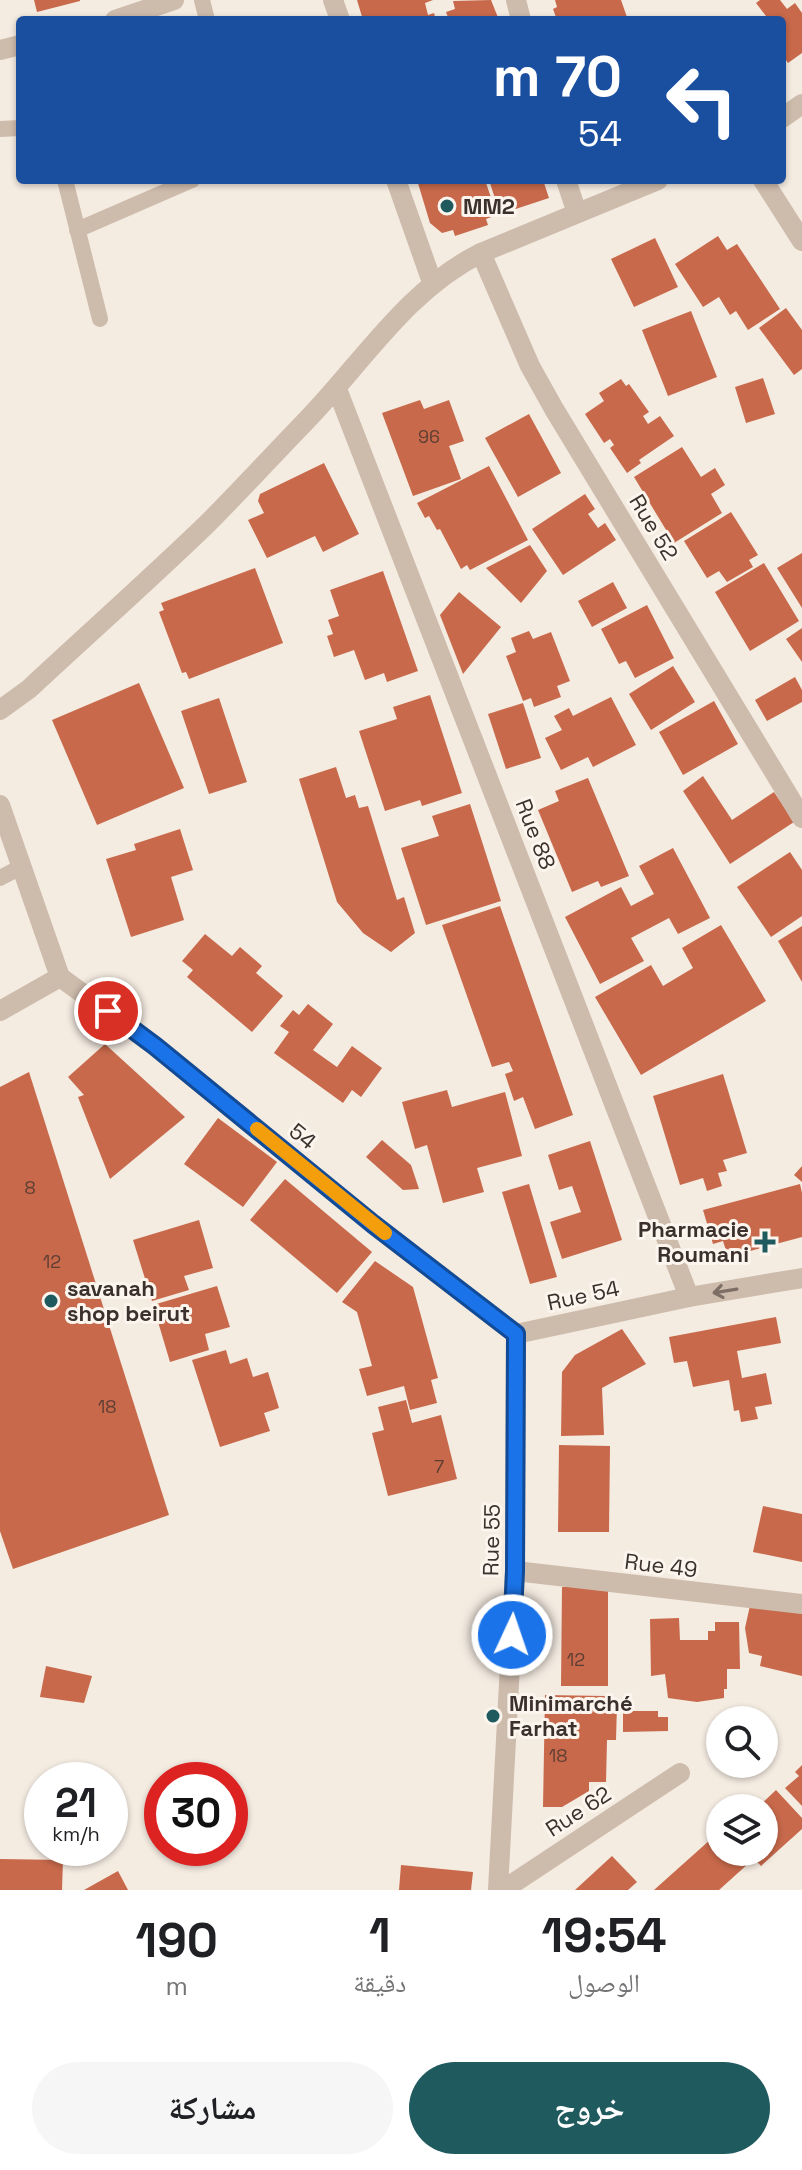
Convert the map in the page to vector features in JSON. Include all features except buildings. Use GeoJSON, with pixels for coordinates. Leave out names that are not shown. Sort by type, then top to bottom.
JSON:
{"type":"FeatureCollection","features":[{"type":"Feature","properties":{"kind":"street"},"geometry":{"type":"LineString","coordinates":[[127,16],[174,0]]}},
{"type":"Feature","properties":{"kind":"street"},"geometry":{"type":"LineString","coordinates":[[397,184],[432,282]]}},
{"type":"Feature","properties":{"kind":"street"},"geometry":{"type":"LineString","coordinates":[[567,184],[577,213]]}},
{"type":"Feature","properties":{"kind":"street"},"geometry":{"type":"LineString","coordinates":[[0,710],[29,689],[207,523],[337,389],[386,330],[432,282],[456,265],[481,253],[648,184]]}},
{"type":"Feature","properties":{"kind":"street"},"geometry":{"type":"LineString","coordinates":[[766,184],[802,241]]}},
{"type":"Feature","properties":{"kind":"street","name":"Rue 52"},"geometry":{"type":"LineString","coordinates":[[481,253],[525,355],[554,409],[802,818]]}},
{"type":"Feature","properties":{"kind":"street","name":"Rue 88"},"geometry":{"type":"LineString","coordinates":[[337,389],[689,1297]]}},
{"type":"Feature","properties":{"kind":"street"},"geometry":{"type":"LineString","coordinates":[[0,805],[60,977],[0,1011]]}},
{"type":"Feature","properties":{"kind":"street","name":"54"},"geometry":{"type":"LineString","coordinates":[[60,977],[155,1046],[373,1224],[516,1334]]}},
{"type":"Feature","properties":{"kind":"street","name":"Rue 54"},"geometry":{"type":"LineString","coordinates":[[516,1334],[689,1297],[802,1278]]}},
{"type":"Feature","properties":{"kind":"street","name":"Rue 55"},"geometry":{"type":"LineString","coordinates":[[500,1890],[515,1571],[516,1334]]}},
{"type":"Feature","properties":{"kind":"street","name":"Rue 49"},"geometry":{"type":"LineString","coordinates":[[515,1571],[802,1604]]}},
{"type":"Feature","properties":{"kind":"street","name":"Rue 62"},"geometry":{"type":"LineString","coordinates":[[500,1890],[680,1773]]}},
{"type":"Feature","properties":{"kind":"lane"},"geometry":{"type":"LineString","coordinates":[[66,184],[100,319]]}},
{"type":"Feature","properties":{"kind":"lane"},"geometry":{"type":"LineString","coordinates":[[77,230],[183,184]]}},
{"type":"Feature","properties":{"kind":"lane"},"geometry":{"type":"LineString","coordinates":[[0,878],[21,867]]}},
{"type":"Feature","properties":{"kind":"slow traffic"},"geometry":{"type":"LineString","coordinates":[[257,1129],[385,1233]]}},
{"type":"Feature","properties":{"kind":"place","name":"MM2"},"geometry":{"type":"Point","coordinates":[447,206]}},
{"type":"Feature","properties":{"kind":"place","name":"Pharmacie Roumani"},"geometry":{"type":"Point","coordinates":[765,1242]}},
{"type":"Feature","properties":{"kind":"place","name":"savanah shop beirut"},"geometry":{"type":"Point","coordinates":[51,1301]}},
{"type":"Feature","properties":{"kind":"place","name":"Minimarché Farhat"},"geometry":{"type":"Point","coordinates":[493,1716]}},
{"type":"Feature","properties":{"kind":"route"},"geometry":{"type":"LineString","coordinates":[[108,1011],[373,1224],[516,1334],[512,1635]]}}]}
